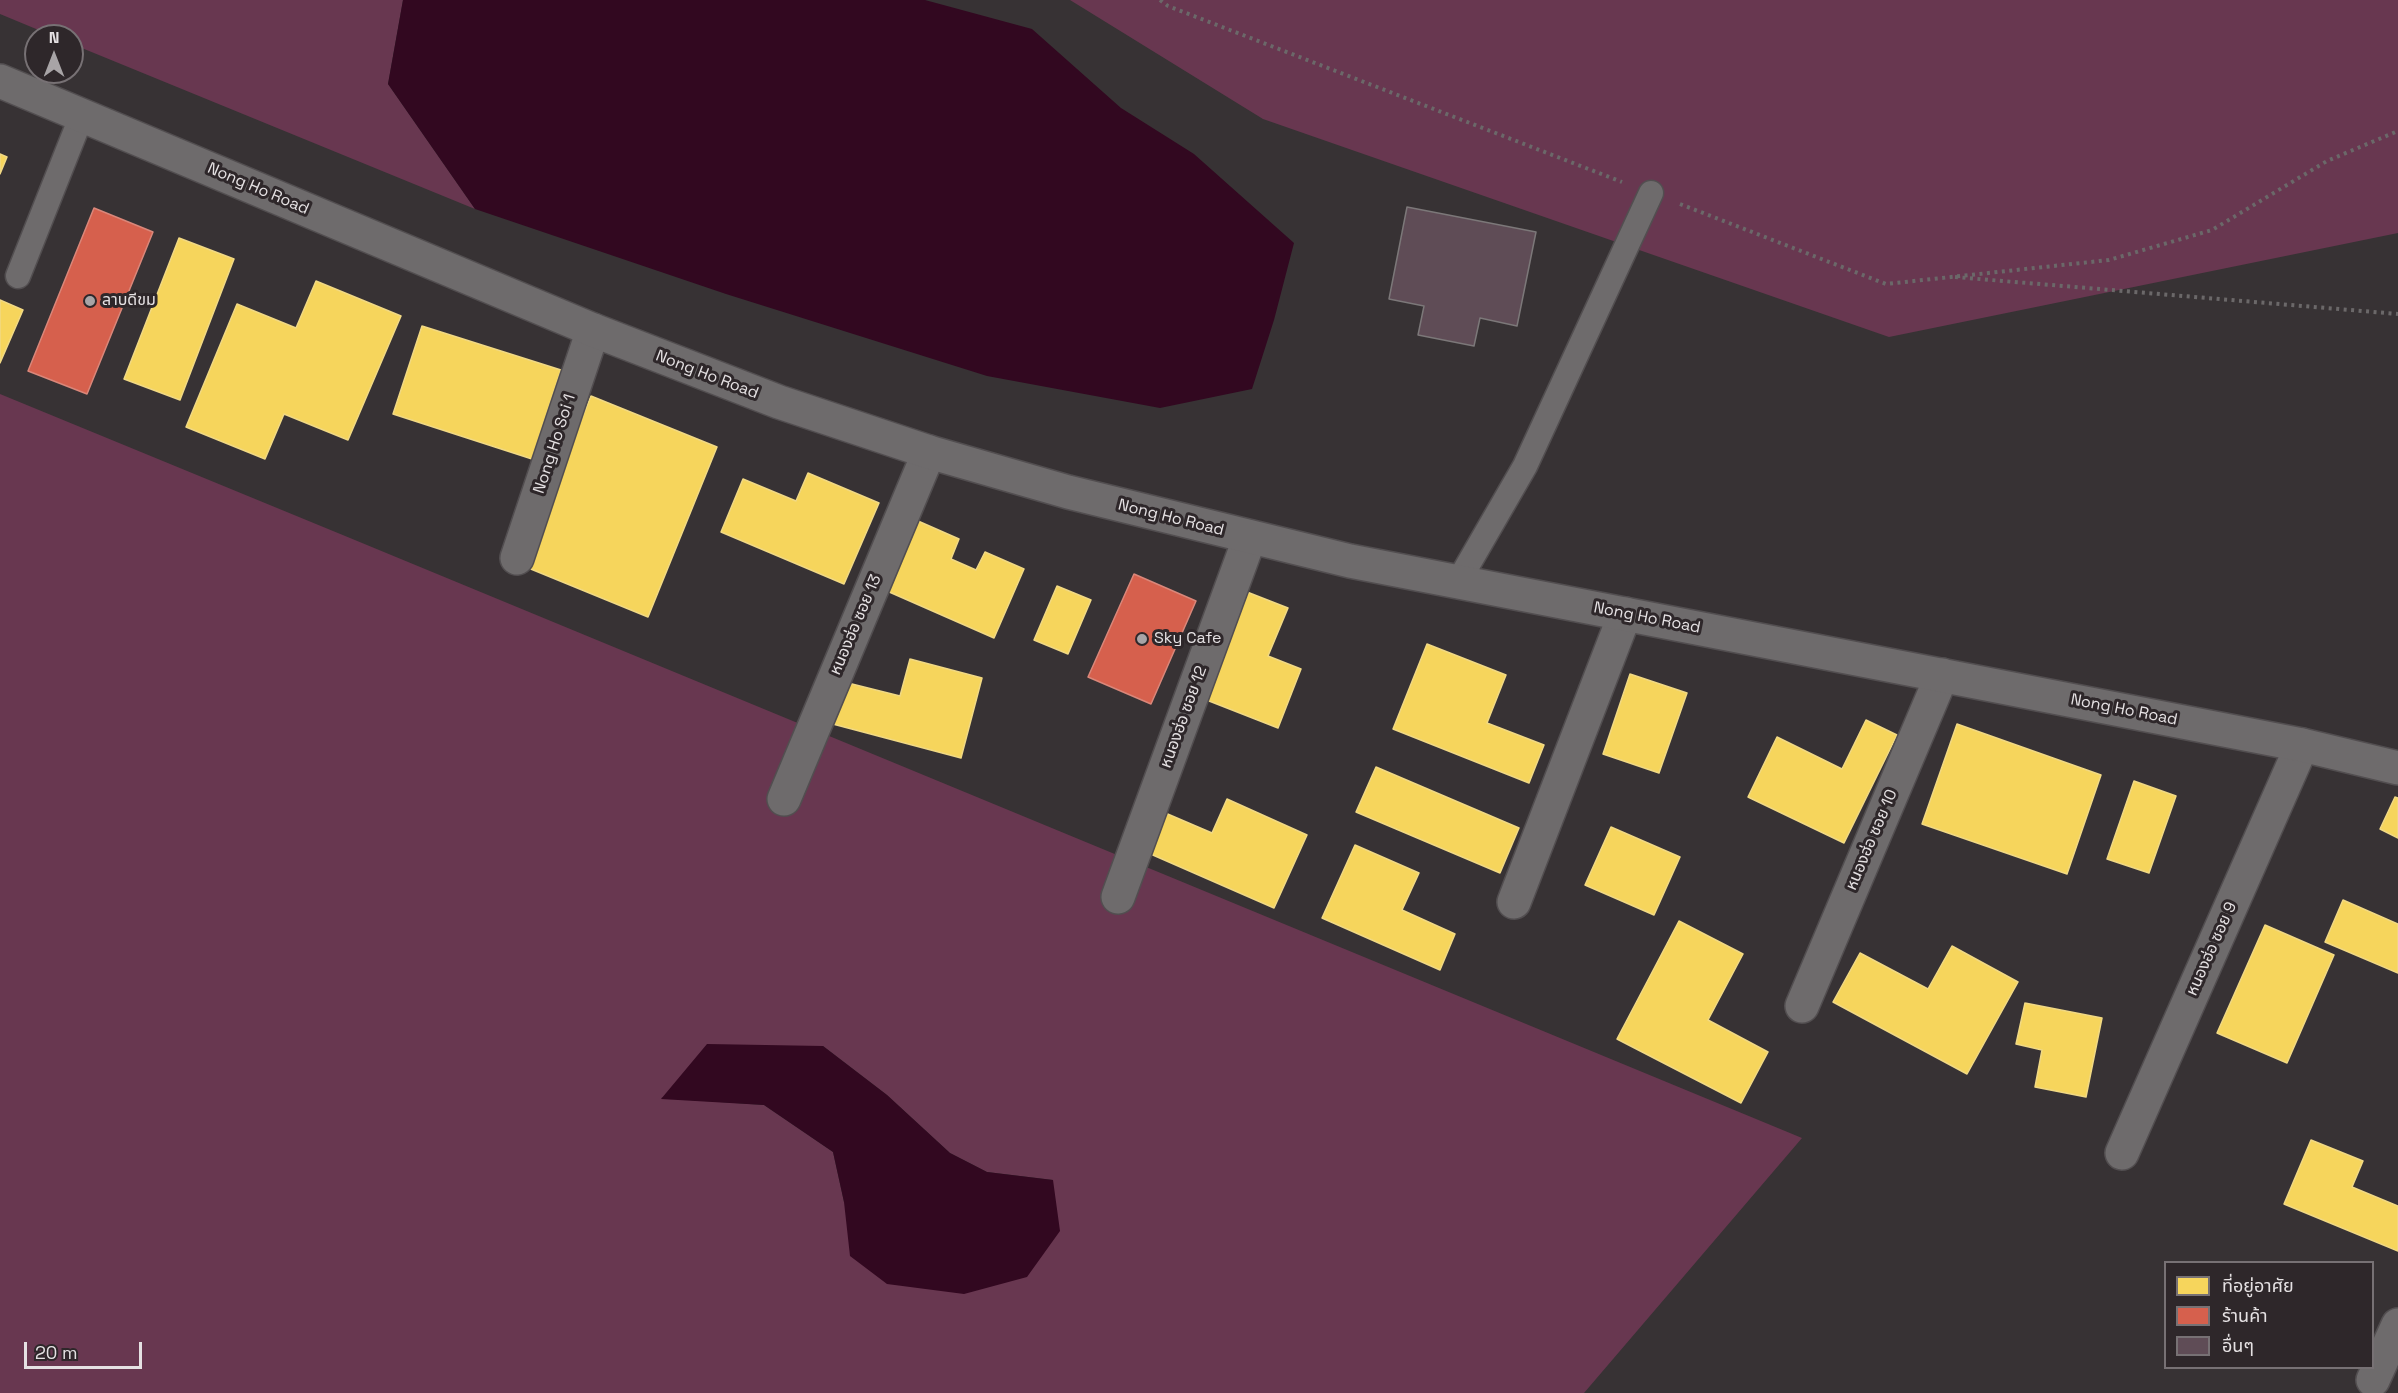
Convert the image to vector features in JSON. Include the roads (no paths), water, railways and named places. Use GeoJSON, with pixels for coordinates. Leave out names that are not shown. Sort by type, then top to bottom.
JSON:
{"type":"FeatureCollection","features":[{"type":"Feature","properties":{"kind":"main road","name":"Nong Ho Road"},"geometry":{"type":"LineString","coordinates":[[0,81],[593,330],[779,402],[929,452],[1068,492],[1350,561],[2302,745],[2398,768]]}},
{"type":"Feature","properties":{"kind":"main road","name":"Nong Ho Soi 1"},"geometry":{"type":"LineString","coordinates":[[517,558],[593,330]]}},
{"type":"Feature","properties":{"kind":"main road","name":"หนองฮ่อ ซอย 13"},"geometry":{"type":"LineString","coordinates":[[784,799],[929,452]]}},
{"type":"Feature","properties":{"kind":"main road","name":"หนองฮ่อ ซอย 12"},"geometry":{"type":"LineString","coordinates":[[1118,897],[1250,537]]}},
{"type":"Feature","properties":{"kind":"main road"},"geometry":{"type":"LineString","coordinates":[[1514,902],[1625,614]]}},
{"type":"Feature","properties":{"kind":"main road","name":"หนองฮ่อ ซอย 10"},"geometry":{"type":"LineString","coordinates":[[1802,1006],[1942,675]]}},
{"type":"Feature","properties":{"kind":"main road","name":"หนองฮ่อ ซอย 9"},"geometry":{"type":"LineString","coordinates":[[2122,1153],[2302,745]]}},
{"type":"Feature","properties":{"kind":"main road"},"geometry":{"type":"LineString","coordinates":[[2373,1380],[2398,1325]]}},
{"type":"Feature","properties":{"kind":"lane"},"geometry":{"type":"LineString","coordinates":[[18,276],[82,115]]}},
{"type":"Feature","properties":{"kind":"lane"},"geometry":{"type":"LineString","coordinates":[[1458,582],[1525,466],[1651,193]]}},
{"type":"Feature","properties":{"kind":"place","name":"ลาบดีขม"},"geometry":{"type":"Point","coordinates":[90,301]}},
{"type":"Feature","properties":{"kind":"place","name":"Sky Cafe"},"geometry":{"type":"Point","coordinates":[1142,639]}}]}
